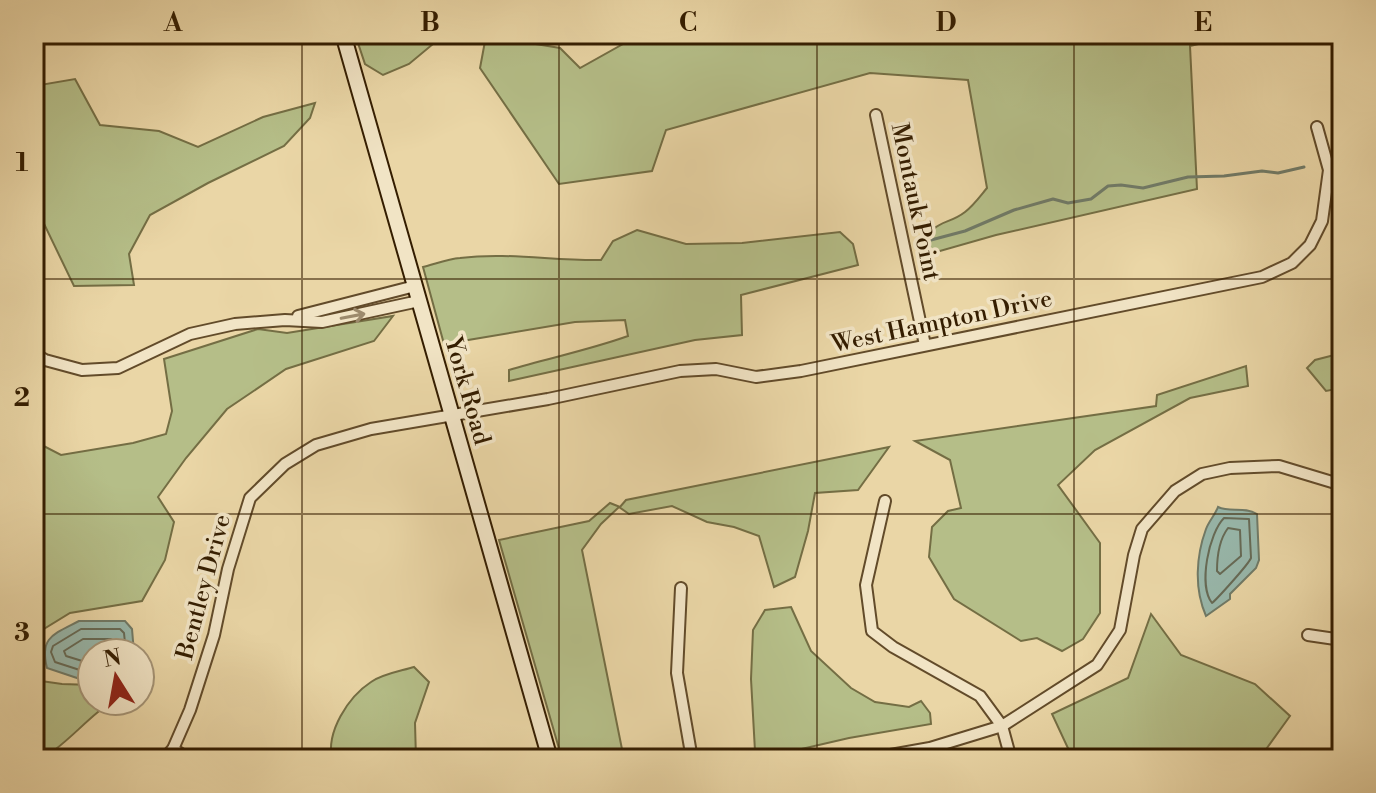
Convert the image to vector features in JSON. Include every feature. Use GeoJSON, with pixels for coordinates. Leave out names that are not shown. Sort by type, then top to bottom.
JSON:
{"type":"FeatureCollection","features":[{"type":"Feature","properties":{"kind":"street","name":"York Road"},"geometry":{"type":"LineString","coordinates":[[343,34],[550,759]]}},
{"type":"Feature","properties":{"kind":"street","name":"Montauk Point"},"geometry":{"type":"LineString","coordinates":[[876,115],[925,345]]}},
{"type":"Feature","properties":{"kind":"street","name":"West Hampton Drive"},"geometry":{"type":"LineString","coordinates":[[451,416],[680,371],[716,369],[756,377],[801,371],[1262,277],[1292,263],[1310,245],[1322,221],[1329,170],[1317,127]]}},
{"type":"Feature","properties":{"kind":"street"},"geometry":{"type":"LineString","coordinates":[[34,354],[82,370],[118,368],[190,334],[235,324],[285,320],[417,294]]}},
{"type":"Feature","properties":{"kind":"street","name":"Bentley Drive"},"geometry":{"type":"LineString","coordinates":[[164,759],[173,749],[190,710],[214,635],[228,569],[250,498],[285,464],[316,445],[371,429],[451,416]]}},
{"type":"Feature","properties":{"kind":"street"},"geometry":{"type":"LineString","coordinates":[[868,759],[930,748],[1002,726],[1097,665],[1120,630],[1142,529],[1175,491],[1202,474],[1230,468],[1279,466],[1342,485]]}},
{"type":"Feature","properties":{"kind":"street"},"geometry":{"type":"LineString","coordinates":[[885,501],[866,585],[872,631],[893,647],[980,696],[1002,726],[1011,759]]}},
{"type":"Feature","properties":{"kind":"street"},"geometry":{"type":"LineString","coordinates":[[681,588],[677,673],[692,759]]}},
{"type":"Feature","properties":{"kind":"street"},"geometry":{"type":"LineString","coordinates":[[1308,635],[1342,640]]}},
{"type":"Feature","properties":{"kind":"street"},"geometry":{"type":"LineString","coordinates":[[173,749],[189,759]]}},
{"type":"Feature","properties":{"kind":"green space"},"geometry":{"type":"Polygon","coordinates":[[[355,34],[445,34],[409,64],[383,75],[365,64],[355,34]]]}},
{"type":"Feature","properties":{"kind":"green space"},"geometry":{"type":"Polygon","coordinates":[[[641,34],[1240,34],[1190,46],[1197,189],[996,235],[940,251],[927,249],[932,232],[940,224],[965,212],[987,188],[968,80],[870,73],[666,130],[652,171],[559,184],[480,68],[486,36],[560,48],[580,68],[641,34]]]}},
{"type":"Feature","properties":{"kind":"green space"},"geometry":{"type":"Polygon","coordinates":[[[75,79],[100,125],[159,131],[198,147],[263,117],[315,103],[310,118],[284,146],[150,215],[129,254],[134,285],[74,286],[34,203],[34,86],[75,79]]]}},
{"type":"Feature","properties":{"kind":"green space"},"geometry":{"type":"Polygon","coordinates":[[[637,230],[686,244],[742,243],[840,232],[853,244],[858,265],[741,295],[742,335],[695,340],[509,381],[509,370],[628,336],[625,320],[575,322],[444,344],[423,267],[478,256],[601,260],[613,241],[637,230]]]}},
{"type":"Feature","properties":{"kind":"green space"},"geometry":{"type":"Polygon","coordinates":[[[393,316],[374,341],[286,369],[227,409],[158,497],[174,522],[165,560],[142,601],[70,613],[34,635],[34,441],[61,455],[166,434],[172,411],[164,359],[258,329],[287,333],[393,316]]]}},
{"type":"Feature","properties":{"kind":"green space"},"geometry":{"type":"Polygon","coordinates":[[[1342,353],[1342,388],[1326,391],[1307,368],[1315,360],[1342,353]]]}},
{"type":"Feature","properties":{"kind":"green space"},"geometry":{"type":"Polygon","coordinates":[[[1246,366],[1248,386],[1190,398],[1095,450],[1058,485],[1100,543],[1100,613],[1083,639],[1062,651],[1037,638],[1021,641],[954,599],[929,557],[932,527],[948,511],[961,508],[950,460],[915,441],[1156,406],[1157,395],[1246,366]]]}},
{"type":"Feature","properties":{"kind":"green space"},"geometry":{"type":"Polygon","coordinates":[[[889,447],[858,490],[815,493],[795,577],[774,587],[759,536],[707,522],[672,506],[629,514],[619,507],[601,524],[582,550],[624,759],[566,759],[560,752],[499,540],[589,521],[610,503],[620,507],[626,500],[889,447]]]}},
{"type":"Feature","properties":{"kind":"green space"},"geometry":{"type":"Polygon","coordinates":[[[791,607],[811,651],[851,688],[875,702],[909,707],[921,701],[930,713],[931,724],[849,738],[767,757],[755,751],[751,679],[753,630],[765,610],[791,607]]]}},
{"type":"Feature","properties":{"kind":"green space"},"geometry":{"type":"Polygon","coordinates":[[[1151,614],[1181,655],[1255,684],[1290,716],[1259,759],[1073,759],[1052,714],[1128,678],[1151,614]]]}},
{"type":"Feature","properties":{"kind":"green space"},"geometry":{"type":"Polygon","coordinates":[[[414,667],[429,682],[415,723],[416,759],[332,759],[332,738],[341,716],[354,697],[375,679],[414,667]]]}},
{"type":"Feature","properties":{"kind":"green space"},"geometry":{"type":"Polygon","coordinates":[[[34,680],[76,684],[76,717],[92,717],[53,751],[34,759],[34,680]]]}},
{"type":"Feature","properties":{"kind":"water"},"geometry":{"type":"Polygon","coordinates":[[[1218,507],[1257,514],[1259,560],[1256,568],[1230,594],[1230,599],[1206,616],[1198,584],[1198,561],[1206,529],[1218,507]]]}},
{"type":"Feature","properties":{"kind":"water"},"geometry":{"type":"Polygon","coordinates":[[[79,621],[125,621],[132,629],[133,637],[76,637],[76,678],[47,668],[45,649],[56,633],[79,621]]]}},
{"type":"Feature","properties":{"kind":"waterway"},"geometry":{"type":"LineString","coordinates":[[931,240],[1053,199],[1068,203],[1091,199],[1108,186],[1143,188],[1188,177],[1262,171],[1278,173],[1304,167]]}}]}
